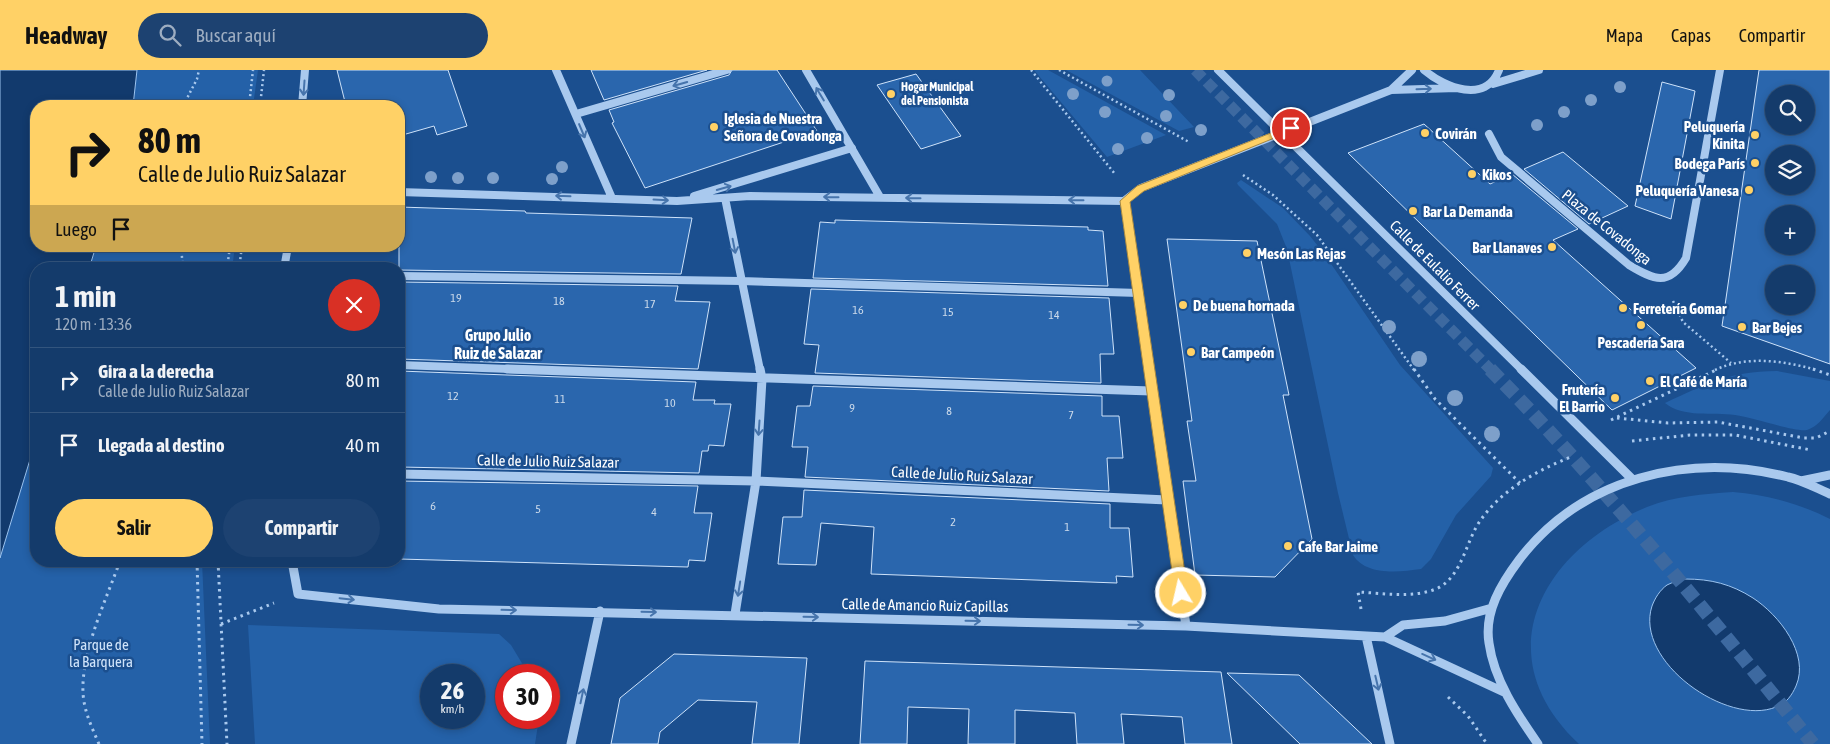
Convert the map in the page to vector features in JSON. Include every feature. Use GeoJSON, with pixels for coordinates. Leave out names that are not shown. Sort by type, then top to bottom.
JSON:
{"type":"FeatureCollection","features":[{"type":"Feature","properties":{"kind":"street"},"geometry":{"type":"LineString","coordinates":[[302,100],[305,70]]}},
{"type":"Feature","properties":{"kind":"street"},"geometry":{"type":"LineString","coordinates":[[556,70],[612,198]]}},
{"type":"Feature","properties":{"kind":"street"},"geometry":{"type":"LineString","coordinates":[[576,114],[727,70]]}},
{"type":"Feature","properties":{"kind":"street"},"geometry":{"type":"LineString","coordinates":[[806,70],[880,197]]}},
{"type":"Feature","properties":{"kind":"street","name":"Calle de Eulalio Ferrer"},"geometry":{"type":"LineString","coordinates":[[1218,70],[1632,479]]}},
{"type":"Feature","properties":{"kind":"street"},"geometry":{"type":"LineString","coordinates":[[1391,90],[1412,70]]}},
{"type":"Feature","properties":{"kind":"street"},"geometry":{"type":"LineString","coordinates":[[1424,70],[1433,78],[1457,88]]}},
{"type":"Feature","properties":{"kind":"street"},"geometry":{"type":"LineString","coordinates":[[1492,84],[1498,78],[1499,70]]}},
{"type":"Feature","properties":{"kind":"street"},"geometry":{"type":"LineString","coordinates":[[405,192],[677,201],[750,196],[1124,201],[1141,188],[1391,90],[1477,89],[1539,70]]}},
{"type":"Feature","properties":{"kind":"street","name":"Plaza de Covadonga"},"geometry":{"type":"LineString","coordinates":[[1489,134],[1501,157],[1629,266],[1647,276],[1662,280],[1672,276],[1681,269],[1686,258],[1720,70]]}},
{"type":"Feature","properties":{"kind":"street"},"geometry":{"type":"LineString","coordinates":[[677,201],[852,148]]}},
{"type":"Feature","properties":{"kind":"street"},"geometry":{"type":"LineString","coordinates":[[725,198],[762,379],[756,481],[735,614]]}},
{"type":"Feature","properties":{"kind":"street"},"geometry":{"type":"LineString","coordinates":[[1124,201],[1139,293],[1151,390],[1186,626]]}},
{"type":"Feature","properties":{"kind":"street"},"geometry":{"type":"LineString","coordinates":[[405,276],[741,281],[1139,293]]}},
{"type":"Feature","properties":{"kind":"street"},"geometry":{"type":"LineString","coordinates":[[405,365],[762,379],[1151,390]]}},
{"type":"Feature","properties":{"kind":"street"},"geometry":{"type":"LineString","coordinates":[[1538,744],[1522,722],[1506,693],[1491,650],[1488,628],[1492,608],[1514,565],[1543,530],[1580,502],[1605,489],[1632,479],[1686,469],[1742,469],[1800,481],[1830,494]]}},
{"type":"Feature","properties":{"kind":"street","name":"Calle de Julio Ruiz Salazar"},"geometry":{"type":"LineString","coordinates":[[405,474],[756,481],[1167,500]]}},
{"type":"Feature","properties":{"kind":"street"},"geometry":{"type":"LineString","coordinates":[[1800,481],[1830,475]]}},
{"type":"Feature","properties":{"kind":"street"},"geometry":{"type":"LineString","coordinates":[[293,567],[298,594],[439,609],[600,611],[571,744]]}},
{"type":"Feature","properties":{"kind":"street"},"geometry":{"type":"LineString","coordinates":[[1385,637],[1403,625],[1445,621],[1492,608]]}},
{"type":"Feature","properties":{"kind":"street","name":"Calle de Amancio Ruiz Capillas"},"geometry":{"type":"LineString","coordinates":[[600,611],[1186,626],[1385,637],[1506,693]]}},
{"type":"Feature","properties":{"kind":"street"},"geometry":{"type":"LineString","coordinates":[[1366,636],[1390,744]]}},
{"type":"Feature","properties":{"kind":"path"},"geometry":{"type":"LineString","coordinates":[[186,100],[197,79],[199,70]]}},
{"type":"Feature","properties":{"kind":"path"},"geometry":{"type":"LineString","coordinates":[[249,100],[253,70]]}},
{"type":"Feature","properties":{"kind":"path"},"geometry":{"type":"LineString","coordinates":[[261,100],[264,70]]}},
{"type":"Feature","properties":{"kind":"path"},"geometry":{"type":"LineString","coordinates":[[1030,70],[1115,174],[1124,201]]}},
{"type":"Feature","properties":{"kind":"path"},"geometry":{"type":"LineString","coordinates":[[1059,70],[1216,158],[1273,195],[1317,235],[1435,399],[1520,483],[1497,501],[1479,521],[1449,580],[1438,588],[1400,594],[1358,592]]}},
{"type":"Feature","properties":{"kind":"path"},"geometry":{"type":"LineString","coordinates":[[1662,280],[1683,322],[1731,363]]}},
{"type":"Feature","properties":{"kind":"path"},"geometry":{"type":"LineString","coordinates":[[1586,433],[1731,363],[1750,360],[1789,364],[1830,375]]}},
{"type":"Feature","properties":{"kind":"path"},"geometry":{"type":"LineString","coordinates":[[1617,418],[1668,423],[1718,422],[1804,438],[1816,438],[1830,431]]}},
{"type":"Feature","properties":{"kind":"path"},"geometry":{"type":"LineString","coordinates":[[99,744],[90,722],[82,691],[88,661],[118,567]]}},
{"type":"Feature","properties":{"kind":"path"},"geometry":{"type":"LineString","coordinates":[[198,567],[202,744]]}},
{"type":"Feature","properties":{"kind":"path"},"geometry":{"type":"LineString","coordinates":[[218,567],[227,744]]}},
{"type":"Feature","properties":{"kind":"path"},"geometry":{"type":"LineString","coordinates":[[221,624],[298,594]]}},
{"type":"Feature","properties":{"kind":"path"},"geometry":{"type":"LineString","coordinates":[[1440,690],[1468,716],[1487,744]]}},
{"type":"Feature","properties":{"kind":"green space"},"geometry":{"type":"Polygon","coordinates":[[[137,70],[258,70],[254,100],[134,100],[137,70]]]}},
{"type":"Feature","properties":{"kind":"green space"},"geometry":{"type":"Polygon","coordinates":[[[1034,70],[1048,70],[1166,135],[1107,157],[1034,70]]]}},
{"type":"Feature","properties":{"kind":"green space"},"geometry":{"type":"Polygon","coordinates":[[[1066,70],[1140,70],[1194,127],[1179,131],[1066,70]]]}},
{"type":"Feature","properties":{"kind":"green space"},"geometry":{"type":"Polygon","coordinates":[[[1241,180],[1283,208],[1310,236],[1400,365],[1493,468],[1491,476],[1456,515],[1431,559],[1421,569],[1384,571],[1374,569],[1359,562],[1353,555],[1338,493],[1287,249],[1277,224],[1238,185],[1237,183],[1241,180]]]}},
{"type":"Feature","properties":{"kind":"green space"},"geometry":{"type":"Polygon","coordinates":[[[94,252],[234,252],[233,262],[91,262],[94,252]]]}},
{"type":"Feature","properties":{"kind":"green space"},"geometry":{"type":"Polygon","coordinates":[[[1777,371],[1830,381],[1830,410],[1814,427],[1801,430],[1735,415],[1689,413],[1672,408],[1665,403],[1731,376],[1777,371]]]}},
{"type":"Feature","properties":{"kind":"green space","name":"Parque de la Barquera"},"geometry":{"type":"Polygon","coordinates":[[[30,460],[30,567],[202,567],[210,744],[0,744],[0,558],[30,460]]]}},
{"type":"Feature","properties":{"kind":"green space"},"geometry":{"type":"Polygon","coordinates":[[[1733,492],[1783,501],[1806,508],[1830,519],[1830,744],[1579,744],[1550,710],[1535,675],[1531,641],[1538,608],[1554,577],[1579,550],[1610,526],[1647,507],[1679,498],[1733,492]]]}},
{"type":"Feature","properties":{"kind":"green space"},"geometry":{"type":"Polygon","coordinates":[[[248,625],[499,634],[511,645],[522,664],[495,664],[495,729],[537,729],[535,744],[255,744],[248,625]]]}},
{"type":"Feature","properties":{"kind":"shaded area"},"geometry":{"type":"Polygon","coordinates":[[[0,70],[137,70],[134,100],[30,100],[30,252],[94,252],[91,262],[30,262],[30,460],[0,558],[0,70]]]}},
{"type":"Feature","properties":{"kind":"shaded area"},"geometry":{"type":"Polygon","coordinates":[[[1685,579],[1712,581],[1737,589],[1763,605],[1782,625],[1790,636],[1795,649],[1799,661],[1799,674],[1791,696],[1780,706],[1756,711],[1733,707],[1710,698],[1689,685],[1670,667],[1657,648],[1650,627],[1652,606],[1664,587],[1685,579]]]}},
{"type":"Feature","properties":{"kind":"building"},"geometry":{"type":"Polygon","coordinates":[[[337,70],[448,70],[467,126],[437,135],[434,126],[405,134],[405,100],[344,100],[337,70]]]}},
{"type":"Feature","properties":{"kind":"building"},"geometry":{"type":"Polygon","coordinates":[[[591,70],[707,70],[604,100],[591,70]]]}},
{"type":"Feature","properties":{"kind":"building","name":"Iglesia de Nuestra Señora de Covadonga"},"geometry":{"type":"Polygon","coordinates":[[[732,70],[777,70],[817,131],[645,188],[612,123],[614,122],[609,110],[729,75],[732,70]]]}},
{"type":"Feature","properties":{"kind":"building"},"geometry":{"type":"Polygon","coordinates":[[[1759,70],[1830,70],[1830,364],[1722,326],[1759,70]]]}},
{"type":"Feature","properties":{"kind":"building"},"geometry":{"type":"Polygon","coordinates":[[[916,74],[961,136],[921,149],[877,85],[916,74]]]}},
{"type":"Feature","properties":{"kind":"building"},"geometry":{"type":"Polygon","coordinates":[[[1662,82],[1695,91],[1671,219],[1635,206],[1662,82]]]}},
{"type":"Feature","properties":{"kind":"building"},"geometry":{"type":"Polygon","coordinates":[[[1424,124],[1490,184],[1512,174],[1578,229],[1553,240],[1696,368],[1612,410],[1348,153],[1424,124]]]}},
{"type":"Feature","properties":{"kind":"building"},"geometry":{"type":"Polygon","coordinates":[[[1563,152],[1628,206],[1589,224],[1524,169],[1563,152]]]}},
{"type":"Feature","properties":{"kind":"building"},"geometry":{"type":"Polygon","coordinates":[[[405,207],[692,218],[681,274],[405,270],[405,262],[399,262],[399,252],[405,252],[405,207]]]}},
{"type":"Feature","properties":{"kind":"building"},"geometry":{"type":"Polygon","coordinates":[[[835,220],[1088,227],[1088,230],[1103,231],[1108,286],[813,278],[820,222],[835,223],[835,220]]]}},
{"type":"Feature","properties":{"kind":"building"},"geometry":{"type":"Polygon","coordinates":[[[1167,239],[1257,241],[1289,395],[1283,395],[1312,539],[1275,577],[1195,575],[1183,481],[1196,481],[1187,421],[1192,421],[1167,239]]]}},
{"type":"Feature","properties":{"kind":"building"},"geometry":{"type":"Polygon","coordinates":[[[405,282],[678,286],[675,301],[710,302],[698,369],[405,359],[405,282]]]}},
{"type":"Feature","properties":{"kind":"building"},"geometry":{"type":"Polygon","coordinates":[[[811,289],[1109,298],[1114,354],[1100,354],[1101,383],[815,373],[819,345],[804,344],[811,289]]]}},
{"type":"Feature","properties":{"kind":"building"},"geometry":{"type":"Polygon","coordinates":[[[405,371],[696,382],[693,400],[715,400],[714,404],[731,404],[724,446],[709,445],[708,451],[702,451],[699,473],[405,467],[405,371]]]}},
{"type":"Feature","properties":{"kind":"building"},"geometry":{"type":"Polygon","coordinates":[[[813,386],[1102,396],[1102,416],[1119,416],[1123,458],[1107,458],[1109,491],[805,477],[808,447],[792,447],[797,406],[810,406],[813,386]]]}},
{"type":"Feature","properties":{"kind":"building"},"geometry":{"type":"Polygon","coordinates":[[[405,481],[698,486],[694,513],[712,513],[705,561],[689,560],[688,567],[405,559],[405,481]]]}},
{"type":"Feature","properties":{"kind":"building"},"geometry":{"type":"Polygon","coordinates":[[[804,490],[1110,504],[1110,528],[1129,528],[1133,577],[1116,576],[1117,583],[871,574],[874,527],[821,523],[816,565],[778,564],[783,517],[802,517],[804,490]]]}},
{"type":"Feature","properties":{"kind":"building"},"geometry":{"type":"Polygon","coordinates":[[[674,654],[807,658],[799,744],[752,744],[757,702],[698,700],[660,732],[658,744],[611,744],[620,698],[674,654]]]}},
{"type":"Feature","properties":{"kind":"building"},"geometry":{"type":"Polygon","coordinates":[[[865,661],[1221,672],[1232,744],[1185,744],[1182,717],[1121,714],[1124,744],[1077,744],[1075,713],[1015,710],[1015,744],[968,744],[969,709],[908,707],[907,744],[860,744],[865,661]]]}},
{"type":"Feature","properties":{"kind":"building"},"geometry":{"type":"Polygon","coordinates":[[[1227,673],[1299,675],[1372,744],[1300,744],[1227,673]]]}},
{"type":"Feature","properties":{"kind":"tunnel"},"geometry":{"type":"LineString","coordinates":[[1195,70],[1491,370]]}},
{"type":"Feature","properties":{"kind":"tunnel"},"geometry":{"type":"LineString","coordinates":[[1490,369],[1575,459],[1616,506],[1696,600],[1813,744]]}},
{"type":"Feature","properties":{"kind":"place","name":"Hogar Municipal del Pensionista"},"geometry":{"type":"Point","coordinates":[891,94]}},
{"type":"Feature","properties":{"kind":"place","name":"Iglesia de Nuestra Señora de Covadonga"},"geometry":{"type":"Point","coordinates":[714,127]}},
{"type":"Feature","properties":{"kind":"place","name":"Covirán"},"geometry":{"type":"Point","coordinates":[1425,133]}},
{"type":"Feature","properties":{"kind":"place","name":"Peluquería Kinita"},"geometry":{"type":"Point","coordinates":[1755,135]}},
{"type":"Feature","properties":{"kind":"place","name":"Bodega París"},"geometry":{"type":"Point","coordinates":[1755,163]}},
{"type":"Feature","properties":{"kind":"place","name":"Kikos"},"geometry":{"type":"Point","coordinates":[1472,174]}},
{"type":"Feature","properties":{"kind":"place","name":"Peluquería Vanesa"},"geometry":{"type":"Point","coordinates":[1749,190]}},
{"type":"Feature","properties":{"kind":"place","name":"Bar La Demanda"},"geometry":{"type":"Point","coordinates":[1413,211]}},
{"type":"Feature","properties":{"kind":"place","name":"Bar Llanaves"},"geometry":{"type":"Point","coordinates":[1552,247]}},
{"type":"Feature","properties":{"kind":"place","name":"Mesón Las Rejas"},"geometry":{"type":"Point","coordinates":[1247,253]}},
{"type":"Feature","properties":{"kind":"place","name":"De buena hornada"},"geometry":{"type":"Point","coordinates":[1183,305]}},
{"type":"Feature","properties":{"kind":"place","name":"Ferretería Gomar"},"geometry":{"type":"Point","coordinates":[1623,308]}},
{"type":"Feature","properties":{"kind":"place","name":"Pescadería Sara"},"geometry":{"type":"Point","coordinates":[1641,325]}},
{"type":"Feature","properties":{"kind":"place","name":"Bar Bejes"},"geometry":{"type":"Point","coordinates":[1742,327]}},
{"type":"Feature","properties":{"kind":"place","name":"Bar Campeón"},"geometry":{"type":"Point","coordinates":[1191,352]}},
{"type":"Feature","properties":{"kind":"place","name":"El Café de María"},"geometry":{"type":"Point","coordinates":[1650,381]}},
{"type":"Feature","properties":{"kind":"place","name":"Frutería El Barrio"},"geometry":{"type":"Point","coordinates":[1615,398]}},
{"type":"Feature","properties":{"kind":"place","name":"Cafe Bar Jaime"},"geometry":{"type":"Point","coordinates":[1288,546]}},
{"type":"Feature","properties":{"kind":"district","name":"Grupo Julio Ruiz de Salazar"},"geometry":{"type":"Point","coordinates":[498,344]}},
{"type":"Feature","properties":{"kind":"route"},"geometry":{"type":"LineString","coordinates":[[1181,593],[1156,427],[1130,228],[1124,201],[1141,188],[1291,128]]}}]}
